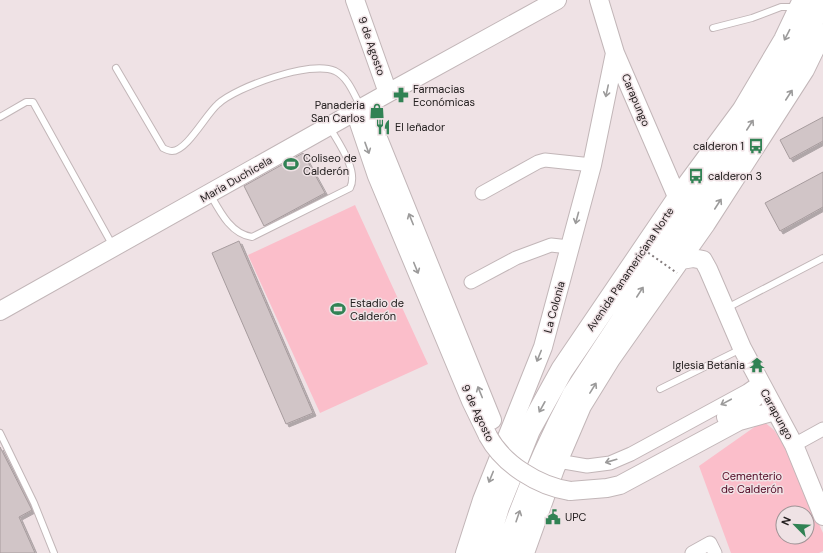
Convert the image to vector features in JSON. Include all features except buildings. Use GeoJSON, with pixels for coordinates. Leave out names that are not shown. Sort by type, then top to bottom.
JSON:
{"type":"FeatureCollection","features":[{"type":"Feature","properties":{"kind":"highway","name":"Avenida Panamericana Norte"},"geometry":{"type":"LineString","coordinates":[[506,553],[519,513],[535,475],[553,433],[574,394],[795,57],[822,0]]}},
{"type":"Feature","properties":{"kind":"highway","name":"Avenida Panamericana Norte"},"geometry":{"type":"LineString","coordinates":[[484,553],[498,507],[529,430],[555,384],[678,199],[743,111],[785,40],[803,4]]}},
{"type":"Feature","properties":{"kind":"main road","name":"9 de Agosto"},"geometry":{"type":"LineString","coordinates":[[355,0],[388,92]]}},
{"type":"Feature","properties":{"kind":"main road","name":"Maria Duchicela"},"geometry":{"type":"LineString","coordinates":[[0,312],[388,92],[557,0]]}},
{"type":"Feature","properties":{"kind":"main road","name":"Carapungo"},"geometry":{"type":"LineString","coordinates":[[599,0],[615,53],[678,199]]}},
{"type":"Feature","properties":{"kind":"main road"},"geometry":{"type":"LineString","coordinates":[[525,553],[558,461],[582,406],[611,359],[679,266],[805,70],[823,33]]}},
{"type":"Feature","properties":{"kind":"main road","name":"La Colonia"},"geometry":{"type":"LineString","coordinates":[[465,553],[482,500],[543,347],[592,165],[615,53]]}},
{"type":"Feature","properties":{"kind":"main road","name":"9 de Agosto"},"geometry":{"type":"LineString","coordinates":[[360,108],[491,432],[508,447],[544,473],[573,486],[607,488],[620,485],[739,421],[775,411]]}},
{"type":"Feature","properties":{"kind":"main road","name":"Carapungo"},"geometry":{"type":"LineString","coordinates":[[706,224],[705,246],[708,269]]}},
{"type":"Feature","properties":{"kind":"main road","name":"Carapungo"},"geometry":{"type":"LineString","coordinates":[[679,266],[693,258],[703,260],[726,308],[742,348],[794,445],[823,516]]}},
{"type":"Feature","properties":{"kind":"main road","name":"9 de Agosto"},"geometry":{"type":"LineString","coordinates":[[573,486],[607,480],[618,475],[749,405],[758,396],[761,384]]}},
{"type":"Feature","properties":{"kind":"street"},"geometry":{"type":"LineString","coordinates":[[482,193],[538,162],[545,160],[592,165]]}},
{"type":"Feature","properties":{"kind":"street"},"geometry":{"type":"LineString","coordinates":[[471,282],[516,258],[551,245],[569,247]]}},
{"type":"Feature","properties":{"kind":"street"},"geometry":{"type":"LineString","coordinates":[[558,461],[587,466],[610,463],[631,454],[761,384]]}},
{"type":"Feature","properties":{"kind":"street"},"geometry":{"type":"LineString","coordinates":[[794,445],[823,429]]}},
{"type":"Feature","properties":{"kind":"street"},"geometry":{"type":"LineString","coordinates":[[692,553],[710,543],[715,553]]}},
{"type":"Feature","properties":{"kind":"lane"},"geometry":{"type":"LineString","coordinates":[[713,28],[752,18],[781,7],[803,4]]}},
{"type":"Feature","properties":{"kind":"lane"},"geometry":{"type":"LineString","coordinates":[[116,68],[163,148],[171,151],[177,149],[190,140],[218,103],[252,86],[283,74],[306,69],[335,71],[348,83],[360,108]]}},
{"type":"Feature","properties":{"kind":"lane"},"geometry":{"type":"LineString","coordinates":[[0,117],[26,102],[33,102],[114,248]]}},
{"type":"Feature","properties":{"kind":"lane"},"geometry":{"type":"LineString","coordinates":[[210,194],[227,221],[243,235],[252,237],[350,188],[353,179],[348,160],[329,126]]}},
{"type":"Feature","properties":{"kind":"lane"},"geometry":{"type":"LineString","coordinates":[[726,308],[823,258]]}},
{"type":"Feature","properties":{"kind":"lane"},"geometry":{"type":"LineString","coordinates":[[660,389],[742,348]]}},
{"type":"Feature","properties":{"kind":"lane"},"geometry":{"type":"LineString","coordinates":[[0,433],[34,503],[54,553]]}},
{"type":"Feature","properties":{"kind":"path"},"geometry":{"type":"LineString","coordinates":[[640,247],[679,266]]}},
{"type":"Feature","properties":{"kind":"green space","name":"Estadio de Calderón"},"geometry":{"type":"Polygon","coordinates":[[[355,205],[428,364],[320,413],[248,255],[355,205]]]}},
{"type":"Feature","properties":{"kind":"green space","name":"Cementerio de Calderón"},"geometry":{"type":"Polygon","coordinates":[[[763,421],[774,430],[783,444],[810,505],[775,505],[775,545],[815,545],[815,515],[823,533],[823,551],[819,553],[731,553],[699,466],[763,421]]]}},
{"type":"Feature","properties":{"kind":"place","name":"Farmacias Económicas"},"geometry":{"type":"Point","coordinates":[401,95]}},
{"type":"Feature","properties":{"kind":"place","name":"Panaderia San Carlos"},"geometry":{"type":"Point","coordinates":[377,111]}},
{"type":"Feature","properties":{"kind":"place","name":"El leñador"},"geometry":{"type":"Point","coordinates":[383,127]}},
{"type":"Feature","properties":{"kind":"place","name":"calderon 1"},"geometry":{"type":"Point","coordinates":[756,146]}},
{"type":"Feature","properties":{"kind":"place","name":"Coliseo de Calderón"},"geometry":{"type":"Point","coordinates":[291,164]}},
{"type":"Feature","properties":{"kind":"place","name":"calderon 3"},"geometry":{"type":"Point","coordinates":[696,176]}},
{"type":"Feature","properties":{"kind":"place","name":"Estadio de Calderón"},"geometry":{"type":"Point","coordinates":[338,309]}},
{"type":"Feature","properties":{"kind":"place","name":"Iglesia Betania"},"geometry":{"type":"Point","coordinates":[757,365]}},
{"type":"Feature","properties":{"kind":"place","name":"UPC"},"geometry":{"type":"Point","coordinates":[553,517]}}]}
